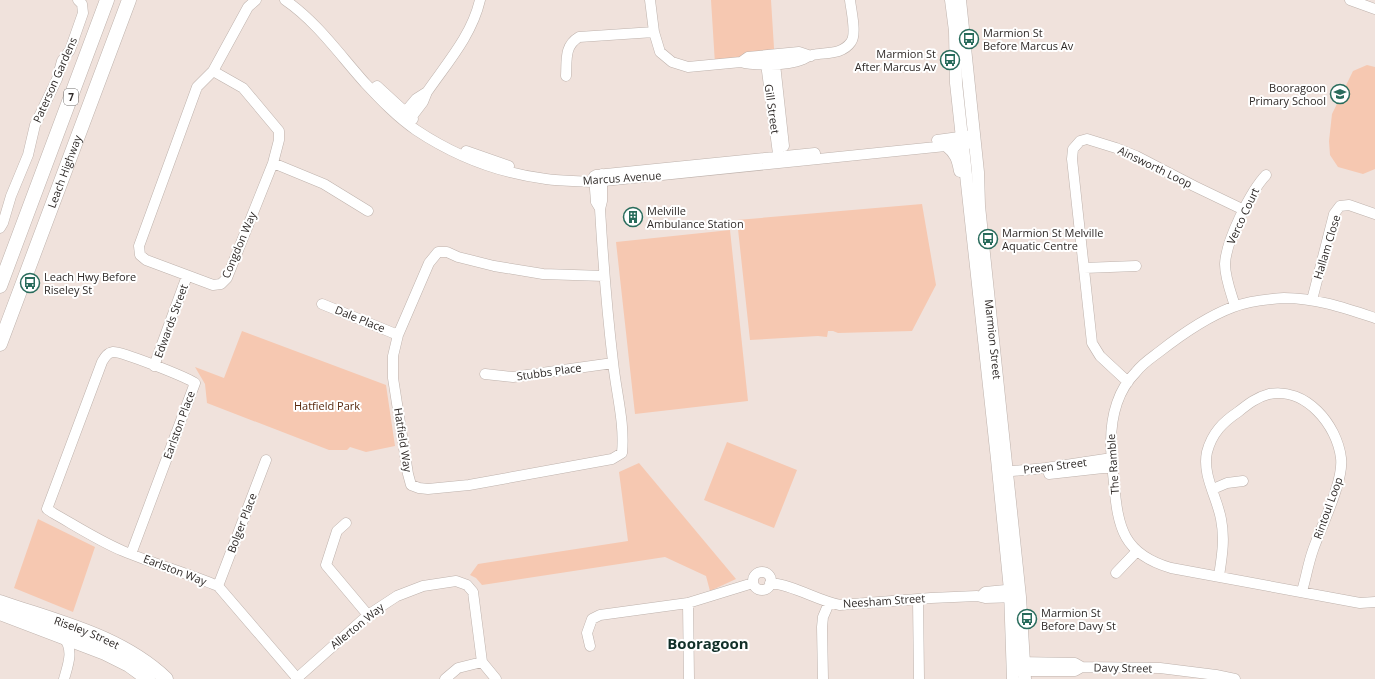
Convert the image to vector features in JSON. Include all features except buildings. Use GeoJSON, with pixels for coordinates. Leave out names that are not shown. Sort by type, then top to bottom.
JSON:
{"type":"FeatureCollection","features":[{"type":"Feature","properties":{"kind":"highway","name":"Leach Highway"},"geometry":{"type":"LineString","coordinates":[[0,286],[107,0]]}},
{"type":"Feature","properties":{"kind":"highway","name":"Leach Highway"},"geometry":{"type":"LineString","coordinates":[[0,344],[129,0]]}},
{"type":"Feature","properties":{"kind":"highway"},"geometry":{"type":"LineString","coordinates":[[39,184],[43,191],[49,191],[75,125],[86,115]]}},
{"type":"Feature","properties":{"kind":"highway"},"geometry":{"type":"LineString","coordinates":[[20,232],[39,239]]}},
{"type":"Feature","properties":{"kind":"highway","name":"Riseley Street"},"geometry":{"type":"LineString","coordinates":[[0,602],[93,634],[124,649],[158,671],[166,679]]}},
{"type":"Feature","properties":{"kind":"highway","name":"Riseley Street"},"geometry":{"type":"LineString","coordinates":[[0,613],[64,638],[92,647],[129,665],[148,679]]}},
{"type":"Feature","properties":{"kind":"main road","name":"Marmion Street"},"geometry":{"type":"LineString","coordinates":[[951,0],[955,32],[956,82],[978,172],[979,206],[1015,593],[1019,671]]}},
{"type":"Feature","properties":{"kind":"main road","name":"Marmion Street"},"geometry":{"type":"LineString","coordinates":[[960,0],[969,140],[971,215],[1003,475]]}},
{"type":"Feature","properties":{"kind":"main road"},"geometry":{"type":"LineString","coordinates":[[947,146],[957,157],[971,215]]}},
{"type":"Feature","properties":{"kind":"street","name":"Paterson Gardens"},"geometry":{"type":"LineString","coordinates":[[0,228],[3,223],[10,196],[28,155],[35,125],[57,79],[62,61],[70,50],[83,13],[82,4],[78,0]]}},
{"type":"Feature","properties":{"kind":"street","name":"Congdon Way"},"geometry":{"type":"LineString","coordinates":[[213,71],[243,88],[279,131],[279,140],[273,163],[227,278],[221,284],[213,285],[146,260],[140,254],[139,246],[197,87],[213,71],[248,4],[256,0]]}},
{"type":"Feature","properties":{"kind":"street","name":"Marcus Avenue"},"geometry":{"type":"LineString","coordinates":[[285,0],[309,19],[390,109],[462,150],[510,166],[547,173],[598,178],[782,159],[932,141],[969,140]]}},
{"type":"Feature","properties":{"kind":"street","name":"Marcus Avenue"},"geometry":{"type":"LineString","coordinates":[[294,0],[312,14],[330,32],[369,78],[406,118]]}},
{"type":"Feature","properties":{"kind":"street"},"geometry":{"type":"LineString","coordinates":[[406,118],[416,99],[427,92],[466,36],[480,0]]}},
{"type":"Feature","properties":{"kind":"street"},"geometry":{"type":"LineString","coordinates":[[650,0],[654,32],[660,52],[672,62],[688,67],[740,62],[748,64],[799,52],[811,56],[842,51],[851,42],[854,36],[850,0]]}},
{"type":"Feature","properties":{"kind":"street"},"geometry":{"type":"LineString","coordinates":[[1350,0],[1375,8]]}},
{"type":"Feature","properties":{"kind":"street"},"geometry":{"type":"LineString","coordinates":[[566,76],[568,48],[572,41],[579,37],[654,32]]}},
{"type":"Feature","properties":{"kind":"street","name":"Gill Street"},"geometry":{"type":"LineString","coordinates":[[770,60],[782,159]]}},
{"type":"Feature","properties":{"kind":"street","name":"Ainsworth Loop"},"geometry":{"type":"LineString","coordinates":[[1128,382],[1100,356],[1092,343],[1072,159],[1073,149],[1080,141],[1087,139],[1116,148],[1136,156],[1244,210]]}},
{"type":"Feature","properties":{"kind":"street","name":"Marcus Avenue"},"geometry":{"type":"LineString","coordinates":[[782,159],[947,146],[969,140]]}},
{"type":"Feature","properties":{"kind":"street"},"geometry":{"type":"LineString","coordinates":[[273,163],[324,184],[368,211]]}},
{"type":"Feature","properties":{"kind":"street","name":"Verco Court"},"geometry":{"type":"LineString","coordinates":[[1235,306],[1226,273],[1225,264],[1228,248],[1244,210],[1257,186],[1266,175]]}},
{"type":"Feature","properties":{"kind":"street","name":"Hatfield Way"},"geometry":{"type":"LineString","coordinates":[[598,178],[602,201],[600,209],[604,276],[623,438],[622,453],[612,459],[476,484],[428,489],[411,485],[393,378],[393,356],[398,335],[429,262],[438,252],[447,252],[458,257],[494,266],[543,274],[604,276]]}},
{"type":"Feature","properties":{"kind":"street","name":"Hallam Close"},"geometry":{"type":"LineString","coordinates":[[1312,300],[1334,214],[1340,206],[1349,206],[1375,214]]}},
{"type":"Feature","properties":{"kind":"street"},"geometry":{"type":"LineString","coordinates":[[1084,268],[1136,266]]}},
{"type":"Feature","properties":{"kind":"street","name":"Edwards Street"},"geometry":{"type":"LineString","coordinates":[[154,366],[188,276]]}},
{"type":"Feature","properties":{"kind":"street","name":"The Ramble"},"geometry":{"type":"LineString","coordinates":[[1375,318],[1328,303],[1312,300],[1279,299],[1235,306],[1201,322],[1142,365],[1128,382],[1118,401],[1111,432],[1112,463],[1118,519],[1125,535],[1137,551],[1145,557],[1161,565],[1360,603],[1375,602]]}},
{"type":"Feature","properties":{"kind":"street","name":"Dale Place"},"geometry":{"type":"LineString","coordinates":[[322,304],[398,335]]}},
{"type":"Feature","properties":{"kind":"street","name":"Earlston Place"},"geometry":{"type":"LineString","coordinates":[[47,509],[105,357],[111,352],[116,352],[188,379],[194,383],[131,554]]}},
{"type":"Feature","properties":{"kind":"street","name":"Stubbs Place"},"geometry":{"type":"LineString","coordinates":[[485,374],[513,377],[613,363]]}},
{"type":"Feature","properties":{"kind":"street","name":"Rintoul Loop"},"geometry":{"type":"LineString","coordinates":[[1219,576],[1224,546],[1224,536],[1221,517],[1206,469],[1207,452],[1212,438],[1220,425],[1253,400],[1272,394],[1286,394],[1305,401],[1317,411],[1328,425],[1335,437],[1340,455],[1341,466],[1338,482],[1313,550],[1302,591]]}},
{"type":"Feature","properties":{"kind":"street","name":"Bolger Place"},"geometry":{"type":"LineString","coordinates":[[218,586],[266,460]]}},
{"type":"Feature","properties":{"kind":"street","name":"Preen Street"},"geometry":{"type":"LineString","coordinates":[[1003,475],[1046,468],[1112,463]]}},
{"type":"Feature","properties":{"kind":"street"},"geometry":{"type":"LineString","coordinates":[[1213,489],[1228,483],[1243,481]]}},
{"type":"Feature","properties":{"kind":"street","name":"Earlston Way"},"geometry":{"type":"LineString","coordinates":[[47,509],[108,544],[218,586],[296,679]]}},
{"type":"Feature","properties":{"kind":"street"},"geometry":{"type":"LineString","coordinates":[[346,522],[337,531],[326,565],[368,615]]}},
{"type":"Feature","properties":{"kind":"street"},"geometry":{"type":"LineString","coordinates":[[1116,574],[1137,551]]}},
{"type":"Feature","properties":{"kind":"street","name":"Neesham Street"},"geometry":{"type":"LineString","coordinates":[[761,572],[768,574],[770,577],[768,587],[762,590],[755,587],[753,583],[755,574],[761,572]]}},
{"type":"Feature","properties":{"kind":"street","name":"Allerton Way"},"geometry":{"type":"LineString","coordinates":[[296,679],[368,615],[396,596],[423,586],[456,581],[467,585],[473,592],[482,662]]}},
{"type":"Feature","properties":{"kind":"street","name":"Neesham Street"},"geometry":{"type":"LineString","coordinates":[[590,646],[587,633],[592,619],[600,615],[688,603],[753,583]]}},
{"type":"Feature","properties":{"kind":"street","name":"Neesham Street"},"geometry":{"type":"LineString","coordinates":[[770,583],[783,584],[829,603],[840,605],[977,596],[985,598],[1015,593]]}},
{"type":"Feature","properties":{"kind":"street"},"geometry":{"type":"LineString","coordinates":[[918,599],[919,679]]}},
{"type":"Feature","properties":{"kind":"street"},"geometry":{"type":"LineString","coordinates":[[688,603],[689,679]]}},
{"type":"Feature","properties":{"kind":"street"},"geometry":{"type":"LineString","coordinates":[[823,679],[822,627],[823,617],[829,603]]}},
{"type":"Feature","properties":{"kind":"street"},"geometry":{"type":"LineString","coordinates":[[64,638],[69,644],[70,658],[64,679]]}},
{"type":"Feature","properties":{"kind":"street"},"geometry":{"type":"LineString","coordinates":[[67,669],[75,653],[82,648],[92,647]]}},
{"type":"Feature","properties":{"kind":"street"},"geometry":{"type":"LineString","coordinates":[[444,679],[458,668],[482,662],[496,679]]}},
{"type":"Feature","properties":{"kind":"street","name":"Davy Street"},"geometry":{"type":"LineString","coordinates":[[1019,671],[1075,663],[1082,667],[1160,668],[1216,675],[1235,679]]}},
{"type":"Feature","properties":{"kind":"green space"},"geometry":{"type":"Polygon","coordinates":[[[711,0],[771,0],[775,64],[715,64],[711,0]]]}},
{"type":"Feature","properties":{"kind":"green space"},"geometry":{"type":"Polygon","coordinates":[[[1367,65],[1375,67],[1375,169],[1363,174],[1338,167],[1330,155],[1329,141],[1332,114],[1353,71],[1367,65]]]}},
{"type":"Feature","properties":{"kind":"green space"},"geometry":{"type":"Polygon","coordinates":[[[922,204],[936,285],[912,331],[838,333],[828,331],[827,337],[818,336],[750,340],[737,220],[922,204]]]}},
{"type":"Feature","properties":{"kind":"green space"},"geometry":{"type":"Polygon","coordinates":[[[730,230],[748,401],[635,414],[616,242],[730,230]]]}},
{"type":"Feature","properties":{"kind":"green space","name":"Hatfield Park"},"geometry":{"type":"Polygon","coordinates":[[[242,331],[386,385],[395,446],[366,452],[350,447],[347,450],[329,450],[207,403],[205,384],[195,367],[224,378],[242,331]]]}},
{"type":"Feature","properties":{"kind":"green space"},"geometry":{"type":"Polygon","coordinates":[[[727,442],[797,470],[774,528],[704,500],[727,442]]]}},
{"type":"Feature","properties":{"kind":"green space"},"geometry":{"type":"Polygon","coordinates":[[[639,463],[736,579],[710,591],[706,576],[665,557],[482,585],[476,578],[470,575],[478,564],[628,541],[619,472],[639,463]]]}},
{"type":"Feature","properties":{"kind":"green space"},"geometry":{"type":"Polygon","coordinates":[[[38,519],[95,547],[73,612],[14,588],[38,519]]]}},
{"type":"Feature","properties":{"kind":"place","name":"Marmion St Before Marcus Av"},"geometry":{"type":"Point","coordinates":[969,39]}},
{"type":"Feature","properties":{"kind":"place","name":"Marmion St After Marcus Av"},"geometry":{"type":"Point","coordinates":[950,60]}},
{"type":"Feature","properties":{"kind":"place","name":"Booragoon Primary School"},"geometry":{"type":"Point","coordinates":[1340,94]}},
{"type":"Feature","properties":{"kind":"place","name":"Melville Ambulance Station"},"geometry":{"type":"Point","coordinates":[633,217]}},
{"type":"Feature","properties":{"kind":"place","name":"Marmion St Melville Aquatic Centre"},"geometry":{"type":"Point","coordinates":[988,239]}},
{"type":"Feature","properties":{"kind":"place","name":"Leach Hwy Before Riseley St"},"geometry":{"type":"Point","coordinates":[30,283]}},
{"type":"Feature","properties":{"kind":"place","name":"Marmion St Before Davy St"},"geometry":{"type":"Point","coordinates":[1027,619]}},
{"type":"Feature","properties":{"kind":"district","name":"Booragoon"},"geometry":{"type":"Point","coordinates":[708,644]}}]}
